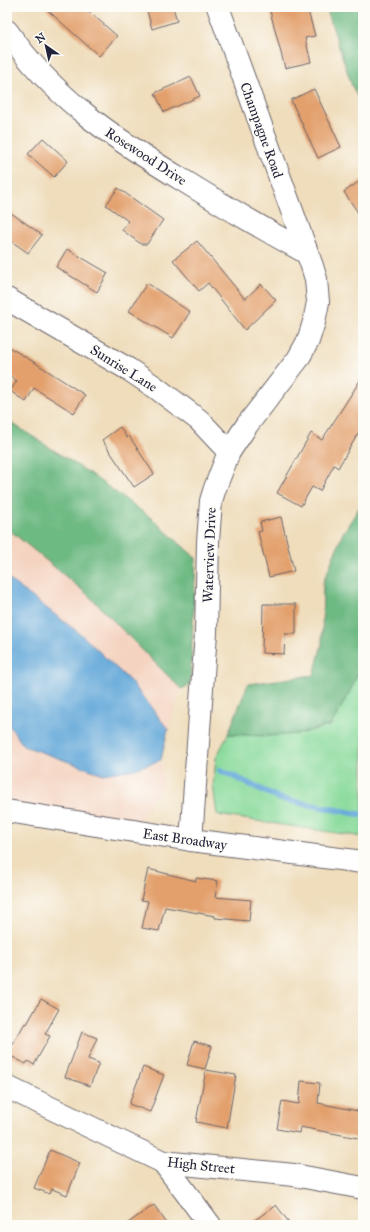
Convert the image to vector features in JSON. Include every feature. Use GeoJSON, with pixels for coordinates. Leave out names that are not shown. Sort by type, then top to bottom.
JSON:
{"type":"FeatureCollection","features":[{"type":"Feature","properties":{"kind":"street","name":"Champagne Road"},"geometry":{"type":"LineString","coordinates":[[218,7],[307,253]]}},
{"type":"Feature","properties":{"kind":"street","name":"Rosewood Drive"},"geometry":{"type":"LineString","coordinates":[[7,31],[16,45],[42,75],[85,115],[136,152],[211,198],[307,253]]}},
{"type":"Feature","properties":{"kind":"street","name":"Waterview Drive"},"geometry":{"type":"LineString","coordinates":[[191,840],[206,633],[209,515],[211,501],[229,452],[247,425],[298,358],[308,341],[318,302],[316,279],[307,253]]}},
{"type":"Feature","properties":{"kind":"street","name":"Sunrise Lane"},"geometry":{"type":"LineString","coordinates":[[7,299],[155,387],[199,420],[229,452]]}},
{"type":"Feature","properties":{"kind":"street","name":"East Broadway"},"geometry":{"type":"LineString","coordinates":[[7,810],[191,840],[363,862]]}},
{"type":"Feature","properties":{"kind":"street","name":"High Street"},"geometry":{"type":"LineString","coordinates":[[7,1087],[163,1162],[294,1175],[363,1188]]}},
{"type":"Feature","properties":{"kind":"street"},"geometry":{"type":"LineString","coordinates":[[163,1162],[210,1225]]}},
{"type":"Feature","properties":{"kind":"shaded area"},"geometry":{"type":"Polygon","coordinates":[[[7,528],[87,594],[181,689],[168,729],[161,760],[163,785],[143,814],[135,831],[7,810],[7,528]]]}},
{"type":"Feature","properties":{"kind":"green space"},"geometry":{"type":"Polygon","coordinates":[[[326,7],[363,7],[363,108],[352,86],[326,7]]]}},
{"type":"Feature","properties":{"kind":"green space"},"geometry":{"type":"Polygon","coordinates":[[[7,420],[89,473],[151,518],[196,558],[190,685],[181,689],[87,594],[7,528],[7,420]]]}},
{"type":"Feature","properties":{"kind":"green space"},"geometry":{"type":"Polygon","coordinates":[[[363,502],[363,661],[350,691],[331,725],[298,734],[267,736],[228,734],[248,684],[314,675],[322,644],[323,583],[343,533],[363,502]]]}},
{"type":"Feature","properties":{"kind":"green space"},"geometry":{"type":"Polygon","coordinates":[[[363,661],[363,837],[217,815],[213,785],[216,758],[228,734],[267,736],[298,734],[331,725],[350,691],[363,661]]]}},
{"type":"Feature","properties":{"kind":"water"},"geometry":{"type":"Polygon","coordinates":[[[7,578],[83,636],[132,683],[168,729],[161,760],[135,769],[103,774],[24,746],[7,723],[7,578]]]}},
{"type":"Feature","properties":{"kind":"building"},"geometry":{"type":"Polygon","coordinates":[[[44,7],[84,7],[117,36],[99,56],[44,7]]]}},
{"type":"Feature","properties":{"kind":"building"},"geometry":{"type":"Polygon","coordinates":[[[146,7],[173,7],[177,21],[152,29],[146,7]]]}},
{"type":"Feature","properties":{"kind":"building"},"geometry":{"type":"Polygon","coordinates":[[[285,7],[307,7],[315,36],[305,38],[311,62],[285,68],[270,11],[285,7]]]}},
{"type":"Feature","properties":{"kind":"building"},"geometry":{"type":"Polygon","coordinates":[[[191,77],[200,96],[164,112],[155,93],[191,77]]]}},
{"type":"Feature","properties":{"kind":"building"},"geometry":{"type":"Polygon","coordinates":[[[314,89],[341,147],[318,158],[291,100],[314,89]]]}},
{"type":"Feature","properties":{"kind":"building"},"geometry":{"type":"Polygon","coordinates":[[[43,138],[68,161],[54,177],[28,154],[43,138]]]}},
{"type":"Feature","properties":{"kind":"building"},"geometry":{"type":"Polygon","coordinates":[[[363,179],[363,220],[344,192],[363,179]]]}},
{"type":"Feature","properties":{"kind":"building"},"geometry":{"type":"Polygon","coordinates":[[[118,188],[163,220],[147,244],[141,244],[122,230],[128,221],[106,205],[118,188]]]}},
{"type":"Feature","properties":{"kind":"building"},"geometry":{"type":"Polygon","coordinates":[[[7,210],[42,235],[28,253],[7,238],[7,210]]]}},
{"type":"Feature","properties":{"kind":"building"},"geometry":{"type":"Polygon","coordinates":[[[197,241],[245,299],[261,284],[276,300],[245,330],[208,283],[199,291],[173,260],[197,241]]]}},
{"type":"Feature","properties":{"kind":"building"},"geometry":{"type":"Polygon","coordinates":[[[67,249],[108,273],[97,292],[56,267],[67,249]]]}},
{"type":"Feature","properties":{"kind":"building"},"geometry":{"type":"Polygon","coordinates":[[[147,283],[190,312],[173,338],[129,311],[147,283]]]}},
{"type":"Feature","properties":{"kind":"building"},"geometry":{"type":"Polygon","coordinates":[[[7,346],[85,395],[74,413],[34,388],[26,402],[10,391],[17,381],[7,374],[7,346]]]}},
{"type":"Feature","properties":{"kind":"building"},"geometry":{"type":"Polygon","coordinates":[[[363,376],[363,425],[338,468],[334,465],[320,491],[312,487],[301,506],[277,493],[311,433],[322,440],[363,376]]]}},
{"type":"Feature","properties":{"kind":"building"},"geometry":{"type":"Polygon","coordinates":[[[120,427],[127,438],[129,436],[154,474],[134,487],[102,440],[120,427]]]}},
{"type":"Feature","properties":{"kind":"building"},"geometry":{"type":"Polygon","coordinates":[[[281,517],[294,571],[269,577],[258,532],[262,531],[260,522],[281,517]]]}},
{"type":"Feature","properties":{"kind":"building"},"geometry":{"type":"Polygon","coordinates":[[[263,604],[296,604],[296,634],[285,634],[284,654],[262,653],[263,604]]]}},
{"type":"Feature","properties":{"kind":"building"},"geometry":{"type":"Polygon","coordinates":[[[148,869],[196,881],[196,878],[218,881],[215,897],[251,900],[249,921],[215,918],[215,916],[165,907],[159,931],[142,928],[148,901],[141,900],[148,869]]]}},
{"type":"Feature","properties":{"kind":"building"},"geometry":{"type":"Polygon","coordinates":[[[41,999],[59,1009],[45,1034],[50,1036],[34,1065],[28,1061],[26,1064],[7,1054],[25,1023],[27,1024],[41,999]]]}},
{"type":"Feature","properties":{"kind":"building"},"geometry":{"type":"Polygon","coordinates":[[[82,1032],[97,1038],[88,1059],[99,1063],[90,1086],[65,1077],[82,1032]]]}},
{"type":"Feature","properties":{"kind":"building"},"geometry":{"type":"Polygon","coordinates":[[[194,1041],[212,1046],[205,1069],[187,1065],[194,1041]]]}},
{"type":"Feature","properties":{"kind":"building"},"geometry":{"type":"Polygon","coordinates":[[[143,1067],[164,1075],[150,1112],[129,1104],[143,1067]]]}},
{"type":"Feature","properties":{"kind":"building"},"geometry":{"type":"Polygon","coordinates":[[[206,1070],[236,1075],[227,1128],[196,1122],[206,1070]]]}},
{"type":"Feature","properties":{"kind":"building"},"geometry":{"type":"Polygon","coordinates":[[[301,1081],[320,1083],[318,1103],[363,1112],[363,1139],[300,1127],[299,1133],[277,1129],[282,1101],[299,1104],[301,1081]]]}},
{"type":"Feature","properties":{"kind":"building"},"geometry":{"type":"Polygon","coordinates":[[[50,1150],[80,1163],[67,1195],[52,1189],[50,1194],[34,1188],[50,1150]]]}},
{"type":"Feature","properties":{"kind":"building"},"geometry":{"type":"Polygon","coordinates":[[[154,1205],[168,1225],[125,1225],[154,1205]]]}},
{"type":"Feature","properties":{"kind":"building"},"geometry":{"type":"Polygon","coordinates":[[[276,1205],[291,1225],[248,1225],[276,1205]]]}},
{"type":"Feature","properties":{"kind":"waterway"},"geometry":{"type":"LineString","coordinates":[[220,770],[281,799],[363,815]]}}]}
